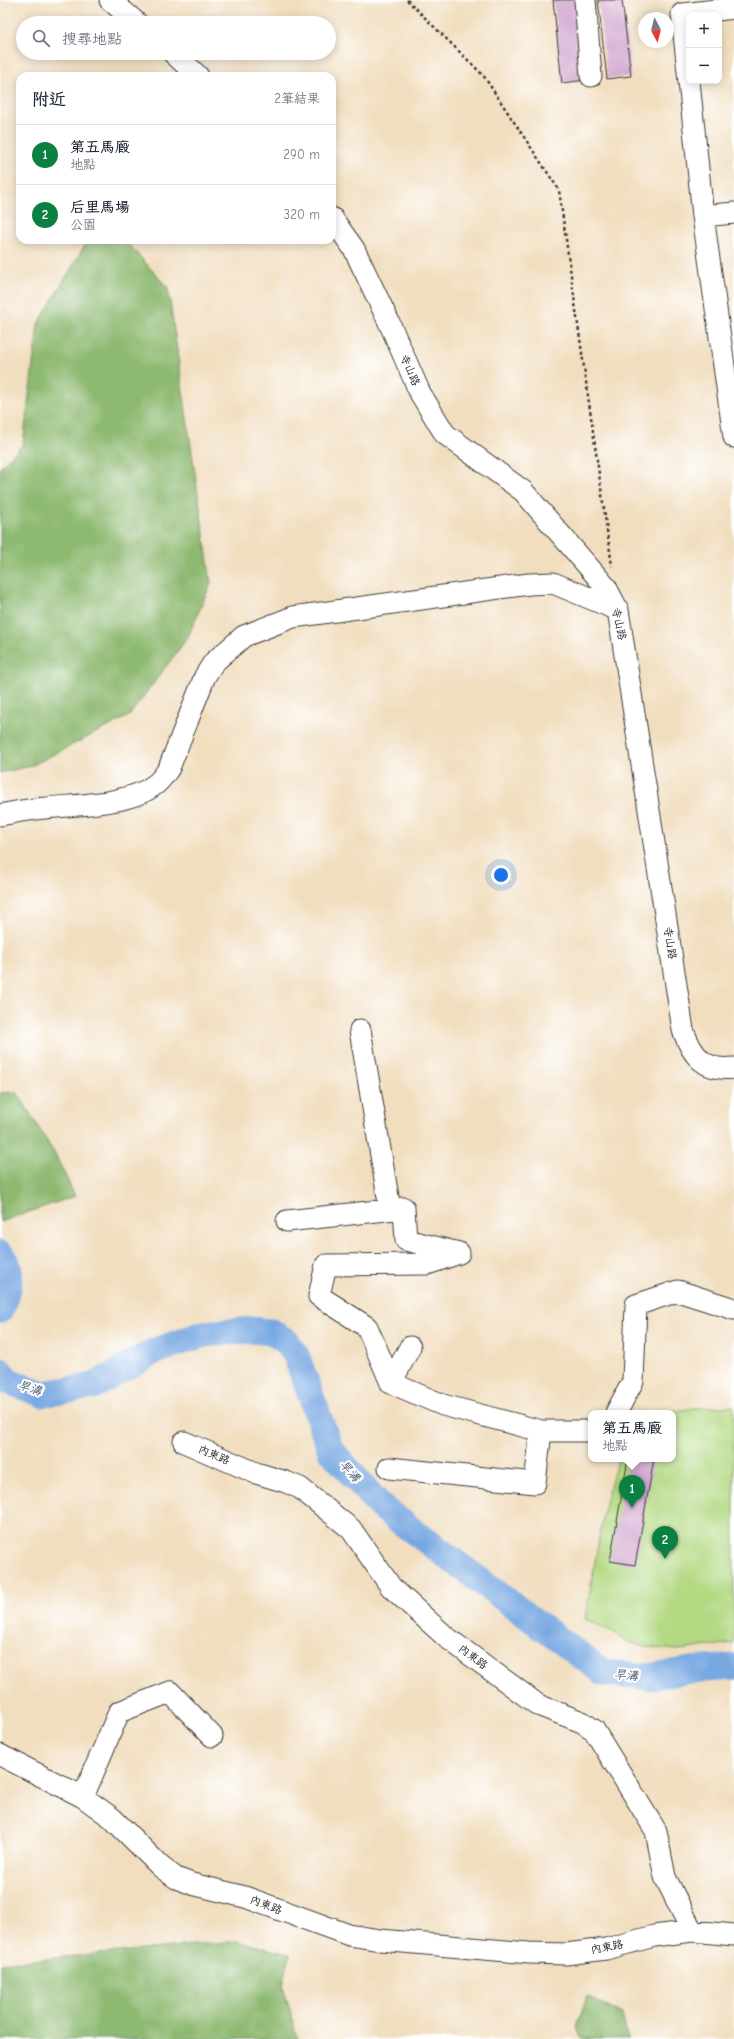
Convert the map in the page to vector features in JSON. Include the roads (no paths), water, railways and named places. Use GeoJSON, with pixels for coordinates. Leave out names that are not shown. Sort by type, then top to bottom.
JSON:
{"type":"FeatureCollection","features":[{"type":"Feature","properties":{"kind":"street"},"geometry":{"type":"LineString","coordinates":[[110,0],[129,16]]}},
{"type":"Feature","properties":{"kind":"street"},"geometry":{"type":"LineString","coordinates":[[585,0],[591,76]]}},
{"type":"Feature","properties":{"kind":"street"},"geometry":{"type":"LineString","coordinates":[[734,8],[681,7],[703,216],[734,437]]}},
{"type":"Feature","properties":{"kind":"street"},"geometry":{"type":"LineString","coordinates":[[180,60],[193,72]]}},
{"type":"Feature","properties":{"kind":"street"},"geometry":{"type":"LineString","coordinates":[[703,216],[734,212]]}},
{"type":"Feature","properties":{"kind":"street","name":"寺山路"},"geometry":{"type":"LineString","coordinates":[[336,224],[354,249],[388,320],[420,393],[445,434],[523,491],[606,587],[618,610],[683,1030],[690,1048],[703,1064],[734,1068]]}},
{"type":"Feature","properties":{"kind":"street"},"geometry":{"type":"LineString","coordinates":[[0,815],[44,808],[88,804],[133,795],[152,787],[162,780],[169,768],[206,676],[214,662],[244,636],[294,617],[529,584],[553,583],[618,610]]}},
{"type":"Feature","properties":{"kind":"street"},"geometry":{"type":"LineString","coordinates":[[360,1030],[390,1209]]}},
{"type":"Feature","properties":{"kind":"street"},"geometry":{"type":"LineString","coordinates":[[287,1221],[404,1208],[406,1240],[459,1253],[427,1264],[326,1265],[319,1296],[367,1326],[391,1383],[443,1405],[541,1431],[588,1431]]}},
{"type":"Feature","properties":{"kind":"street"},"geometry":{"type":"LineString","coordinates":[[618,1410],[633,1381],[636,1305],[678,1291],[734,1309]]}},
{"type":"Feature","properties":{"kind":"street"},"geometry":{"type":"LineString","coordinates":[[391,1383],[410,1347]]}},
{"type":"Feature","properties":{"kind":"street"},"geometry":{"type":"LineString","coordinates":[[389,1468],[535,1483],[541,1431]]}},
{"type":"Feature","properties":{"kind":"street","name":"內東路"},"geometry":{"type":"LineString","coordinates":[[184,1442],[256,1473],[300,1488],[351,1529],[391,1587],[446,1637],[538,1705],[582,1722],[594,1730],[656,1831],[665,1877],[692,1931]]}},
{"type":"Feature","properties":{"kind":"street"},"geometry":{"type":"LineString","coordinates":[[83,1797],[119,1712],[170,1692],[212,1736]]}},
{"type":"Feature","properties":{"kind":"street","name":"內東路"},"geometry":{"type":"LineString","coordinates":[[0,1755],[83,1797],[112,1818],[161,1867],[176,1878],[192,1884],[245,1897],[349,1935],[380,1940],[498,1951],[566,1954],[606,1949],[654,1936],[692,1931],[734,1935]]}},
{"type":"Feature","properties":{"kind":"waterway","name":"旱溝"},"geometry":{"type":"LineString","coordinates":[[0,1254],[8,1266],[9,1273],[8,1289],[0,1310]]}},
{"type":"Feature","properties":{"kind":"waterway","name":"旱溝"},"geometry":{"type":"LineString","coordinates":[[0,1371],[8,1381],[43,1394],[94,1386],[153,1352],[203,1334],[251,1330],[271,1332],[286,1341],[296,1355],[330,1449],[381,1507],[604,1673],[648,1677],[691,1670],[734,1667]]}},
{"type":"Feature","properties":{"kind":"place","name":"第五馬廄"},"geometry":{"type":"Point","coordinates":[632,1508]}},
{"type":"Feature","properties":{"kind":"place","name":"后里馬場"},"geometry":{"type":"Point","coordinates":[665,1559]}}]}
